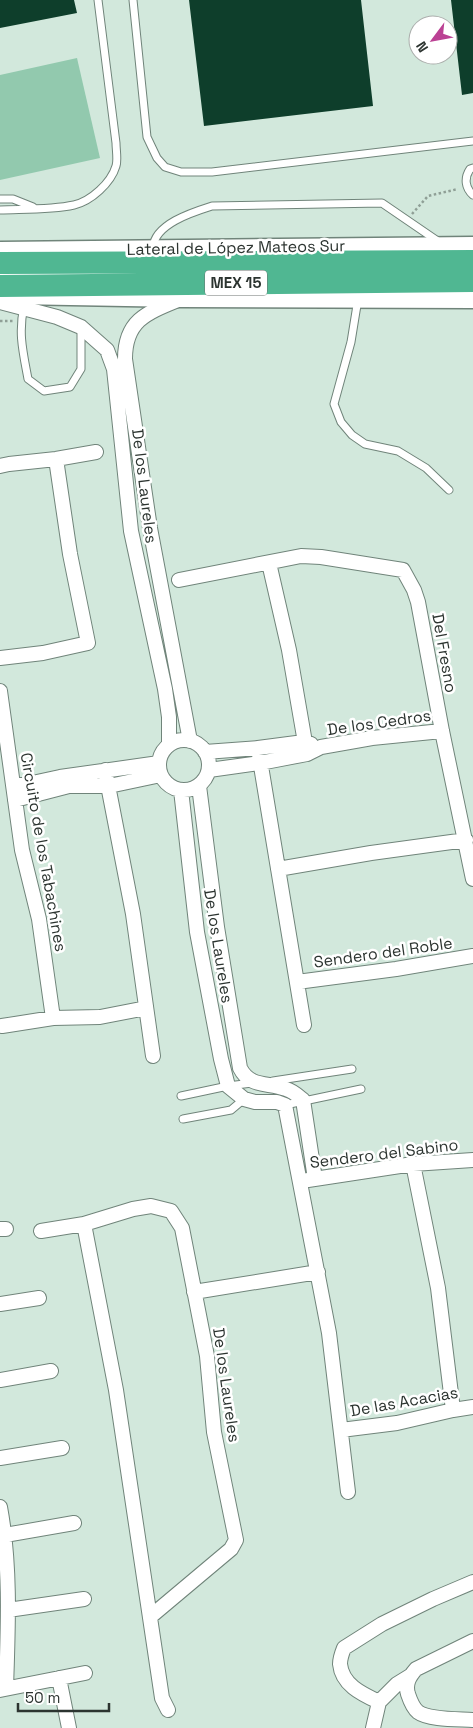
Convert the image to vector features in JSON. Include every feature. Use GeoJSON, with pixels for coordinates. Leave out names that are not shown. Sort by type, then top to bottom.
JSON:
{"type":"FeatureCollection","features":[{"type":"Feature","properties":{"kind":"highway","name":"MEX 15"},"geometry":{"type":"LineString","coordinates":[[0,263],[473,262]]}},
{"type":"Feature","properties":{"kind":"highway","name":"MEX 15"},"geometry":{"type":"LineString","coordinates":[[0,286],[473,281]]}},
{"type":"Feature","properties":{"kind":"street","name":"Lateral de López Mateos Sur"},"geometry":{"type":"LineString","coordinates":[[0,250],[473,245]]}},
{"type":"Feature","properties":{"kind":"street"},"geometry":{"type":"LineString","coordinates":[[0,296],[24,309],[181,299],[473,300]]}},
{"type":"Feature","properties":{"kind":"street","name":"De los Laureles"},"geometry":{"type":"LineString","coordinates":[[169,745],[169,717],[165,688],[131,531],[114,369],[131,328],[140,318],[151,311],[181,299]]}},
{"type":"Feature","properties":{"kind":"street","name":"De los Laureles"},"geometry":{"type":"LineString","coordinates":[[0,302],[57,318],[80,327],[118,361],[136,435],[150,528],[190,741]]}},
{"type":"Feature","properties":{"kind":"street"},"geometry":{"type":"LineString","coordinates":[[121,437],[136,435]]}},
{"type":"Feature","properties":{"kind":"street"},"geometry":{"type":"LineString","coordinates":[[0,466],[96,452]]}},
{"type":"Feature","properties":{"kind":"street"},"geometry":{"type":"LineString","coordinates":[[0,658],[43,653],[88,643],[70,554],[56,459]]}},
{"type":"Feature","properties":{"kind":"street"},"geometry":{"type":"LineString","coordinates":[[131,531],[150,528]]}},
{"type":"Feature","properties":{"kind":"street","name":"Del Fresno"},"geometry":{"type":"LineString","coordinates":[[179,580],[301,556],[321,557],[403,570],[418,602],[442,731],[473,879]]}},
{"type":"Feature","properties":{"kind":"street"},"geometry":{"type":"LineString","coordinates":[[269,563],[289,650],[305,748]]}},
{"type":"Feature","properties":{"kind":"street","name":"Circuito de los Tabachines"},"geometry":{"type":"LineString","coordinates":[[0,691],[22,850],[39,918],[53,1018]]}},
{"type":"Feature","properties":{"kind":"street","name":"De los Cedros"},"geometry":{"type":"LineString","coordinates":[[205,752],[258,748],[321,747],[372,738],[442,731]]}},
{"type":"Feature","properties":{"kind":"street"},"geometry":{"type":"LineString","coordinates":[[178,741],[190,741],[199,745],[205,752],[209,761],[209,770],[199,786],[181,790],[167,783],[160,769],[162,754],[169,745],[178,741]]}},
{"type":"Feature","properties":{"kind":"street"},"geometry":{"type":"LineString","coordinates":[[258,748],[304,1025]]}},
{"type":"Feature","properties":{"kind":"street","name":"De los Cedros"},"geometry":{"type":"LineString","coordinates":[[209,770],[260,763],[305,748]]}},
{"type":"Feature","properties":{"kind":"street"},"geometry":{"type":"LineString","coordinates":[[13,785],[23,785],[105,770],[160,769]]}},
{"type":"Feature","properties":{"kind":"street"},"geometry":{"type":"LineString","coordinates":[[15,800],[69,786],[109,786],[160,769]]}},
{"type":"Feature","properties":{"kind":"street"},"geometry":{"type":"LineString","coordinates":[[105,770],[133,914],[153,1056]]}},
{"type":"Feature","properties":{"kind":"street","name":"De los Laureles"},"geometry":{"type":"LineString","coordinates":[[199,786],[217,927],[240,1068],[244,1075],[254,1083]]}},
{"type":"Feature","properties":{"kind":"street","name":"De los Laureles"},"geometry":{"type":"LineString","coordinates":[[181,790],[197,932],[228,1086]]}},
{"type":"Feature","properties":{"kind":"street"},"geometry":{"type":"LineString","coordinates":[[278,869],[371,853],[466,840]]}},
{"type":"Feature","properties":{"kind":"street","name":"Sendero del Roble"},"geometry":{"type":"LineString","coordinates":[[297,982],[396,970],[473,956]]}},
{"type":"Feature","properties":{"kind":"street"},"geometry":{"type":"LineString","coordinates":[[2,1026],[53,1018],[100,1017],[146,1008]]}},
{"type":"Feature","properties":{"kind":"street"},"geometry":{"type":"LineString","coordinates":[[254,1083],[285,1088],[294,1092],[303,1100],[316,1179]]}},
{"type":"Feature","properties":{"kind":"street"},"geometry":{"type":"LineString","coordinates":[[228,1086],[244,1099],[255,1102],[278,1102],[285,1105],[329,1333],[348,1492]]}},
{"type":"Feature","properties":{"kind":"street","name":"Sendero del Sabino"},"geometry":{"type":"LineString","coordinates":[[299,1182],[413,1164],[473,1160]]}},
{"type":"Feature","properties":{"kind":"street"},"geometry":{"type":"LineString","coordinates":[[413,1164],[438,1288],[453,1410]]}},
{"type":"Feature","properties":{"kind":"street","name":"De los Laureles"},"geometry":{"type":"LineString","coordinates":[[41,1231],[84,1224],[133,1209],[152,1206],[171,1211],[182,1228],[207,1356],[214,1432],[236,1540],[231,1549],[150,1617]]}},
{"type":"Feature","properties":{"kind":"street"},"geometry":{"type":"LineString","coordinates":[[84,1224],[116,1390],[162,1698],[168,1710]]}},
{"type":"Feature","properties":{"kind":"street"},"geometry":{"type":"LineString","coordinates":[[194,1292],[318,1272]]}},
{"type":"Feature","properties":{"kind":"street"},"geometry":{"type":"LineString","coordinates":[[0,1304],[38,1298]]}},
{"type":"Feature","properties":{"kind":"street"},"geometry":{"type":"LineString","coordinates":[[0,1380],[51,1371]]}},
{"type":"Feature","properties":{"kind":"street","name":"De las Acacias"},"geometry":{"type":"LineString","coordinates":[[341,1430],[398,1423],[453,1410],[473,1408]]}},
{"type":"Feature","properties":{"kind":"street"},"geometry":{"type":"LineString","coordinates":[[0,1458],[62,1448]]}},
{"type":"Feature","properties":{"kind":"street"},"geometry":{"type":"LineString","coordinates":[[0,1507],[5,1535],[8,1610],[3,1689],[85,1673]]}},
{"type":"Feature","properties":{"kind":"street"},"geometry":{"type":"LineString","coordinates":[[5,1535],[74,1523]]}},
{"type":"Feature","properties":{"kind":"street"},"geometry":{"type":"LineString","coordinates":[[379,1702],[355,1691],[342,1674],[340,1662],[344,1648],[382,1624],[473,1582]]}},
{"type":"Feature","properties":{"kind":"street"},"geometry":{"type":"LineString","coordinates":[[8,1610],[84,1599]]}},
{"type":"Feature","properties":{"kind":"street"},"geometry":{"type":"LineString","coordinates":[[373,1728],[379,1702],[397,1684],[410,1676],[416,1669],[473,1640]]}},
{"type":"Feature","properties":{"kind":"street"},"geometry":{"type":"LineString","coordinates":[[410,1676],[406,1688],[410,1701],[418,1712],[431,1717],[473,1720]]}},
{"type":"Feature","properties":{"kind":"street"},"geometry":{"type":"LineString","coordinates":[[60,1678],[69,1728]]}},
{"type":"Feature","properties":{"kind":"lane"},"geometry":{"type":"LineString","coordinates":[[0,210],[77,205],[100,190],[110,180],[116,166],[116,143],[98,0]]}},
{"type":"Feature","properties":{"kind":"lane"},"geometry":{"type":"LineString","coordinates":[[133,0],[147,137],[156,158],[165,167],[181,172],[212,172],[473,141]]}},
{"type":"Feature","properties":{"kind":"lane"},"geometry":{"type":"LineString","coordinates":[[473,168],[470,168],[466,175],[467,187],[473,195]]}},
{"type":"Feature","properties":{"kind":"lane"},"geometry":{"type":"LineString","coordinates":[[0,199],[14,199],[35,208]]}},
{"type":"Feature","properties":{"kind":"lane"},"geometry":{"type":"LineString","coordinates":[[154,248],[155,237],[169,224],[212,206],[382,203],[444,246]]}},
{"type":"Feature","properties":{"kind":"lane"},"geometry":{"type":"LineString","coordinates":[[358,299],[351,342],[334,404],[341,422],[352,435],[365,444],[398,451],[419,464],[450,490]]}},
{"type":"Feature","properties":{"kind":"lane"},"geometry":{"type":"LineString","coordinates":[[24,309],[20,340],[28,379],[44,391],[70,387],[81,369],[80,327]]}},
{"type":"Feature","properties":{"kind":"lane"},"geometry":{"type":"LineString","coordinates":[[181,1096],[228,1086],[287,1080],[352,1068]]}},
{"type":"Feature","properties":{"kind":"lane"},"geometry":{"type":"LineString","coordinates":[[285,1105],[361,1089]]}},
{"type":"Feature","properties":{"kind":"lane"},"geometry":{"type":"LineString","coordinates":[[183,1119],[231,1110],[244,1099]]}},
{"type":"Feature","properties":{"kind":"path"},"geometry":{"type":"LineString","coordinates":[[407,220],[428,196],[467,187]]}},
{"type":"Feature","properties":{"kind":"path"},"geometry":{"type":"LineString","coordinates":[[0,321],[24,309]]}},
{"type":"Feature","properties":{"kind":"green space"},"geometry":{"type":"Polygon","coordinates":[[[77,58],[100,158],[0,180],[0,75],[77,58]]]}},
{"type":"Feature","properties":{"kind":"building"},"geometry":{"type":"Polygon","coordinates":[[[0,0],[74,0],[77,13],[0,28],[0,0]]]}},
{"type":"Feature","properties":{"kind":"building"},"geometry":{"type":"Polygon","coordinates":[[[189,0],[361,0],[373,106],[204,126],[189,0]]]}},
{"type":"Feature","properties":{"kind":"building"},"geometry":{"type":"Polygon","coordinates":[[[451,0],[473,0],[473,93],[462,95],[458,60],[458,15],[453,15],[451,0]]]}}]}
